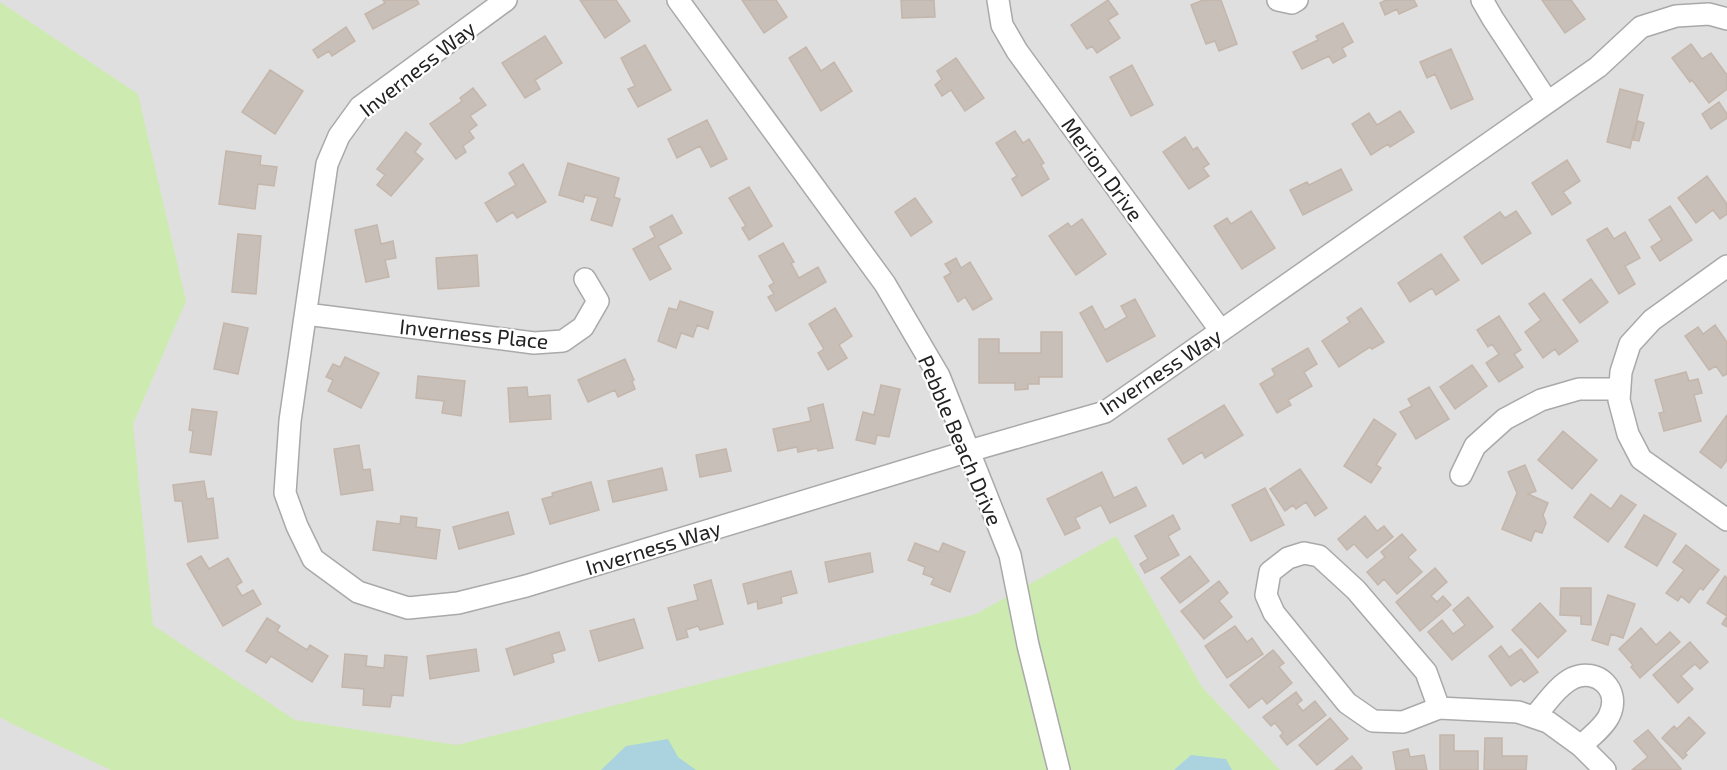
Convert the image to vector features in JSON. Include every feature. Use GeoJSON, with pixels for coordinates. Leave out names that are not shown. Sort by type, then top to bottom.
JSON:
{"type":"FeatureCollection","features":[{"type":"Feature","properties":{"kind":"street","name":"Inverness Way"},"geometry":{"type":"LineString","coordinates":[[506,0],[360,107],[339,136],[327,164],[290,421],[285,493],[297,526],[313,559],[358,592],[408,608],[458,603],[526,586],[1105,412],[1598,67],[1641,27],[1676,16],[1709,14],[1727,19]]}},
{"type":"Feature","properties":{"kind":"street","name":"Pebble Beach Drive"},"geometry":{"type":"LineString","coordinates":[[678,0],[885,284],[939,376],[1010,555],[1028,645],[1059,770]]}},
{"type":"Feature","properties":{"kind":"street","name":"Merion Drive"},"geometry":{"type":"LineString","coordinates":[[998,0],[1002,25],[1017,51],[1221,331]]}},
{"type":"Feature","properties":{"kind":"street"},"geometry":{"type":"LineString","coordinates":[[1278,0],[1292,3],[1297,0]]}},
{"type":"Feature","properties":{"kind":"street"},"geometry":{"type":"LineString","coordinates":[[1482,0],[1492,19],[1547,101]]}},
{"type":"Feature","properties":{"kind":"street"},"geometry":{"type":"LineString","coordinates":[[1727,266],[1652,320],[1630,344],[1621,372],[1619,400],[1628,434],[1641,459],[1727,520]]}},
{"type":"Feature","properties":{"kind":"street","name":"Inverness Place"},"geometry":{"type":"LineString","coordinates":[[306,314],[534,344],[563,341],[583,327],[598,301],[585,279]]}},
{"type":"Feature","properties":{"kind":"street"},"geometry":{"type":"LineString","coordinates":[[1461,475],[1475,446],[1505,419],[1541,400],[1579,389],[1620,389]]}},
{"type":"Feature","properties":{"kind":"street"},"geometry":{"type":"LineString","coordinates":[[1439,708],[1425,672],[1356,590],[1319,556],[1304,554],[1288,558],[1270,572],[1266,594],[1274,613],[1347,703],[1373,721],[1403,722],[1439,708],[1518,712],[1548,722],[1581,746],[1605,770]]}},
{"type":"Feature","properties":{"kind":"street"},"geometry":{"type":"LineString","coordinates":[[1534,717],[1562,685],[1576,677],[1590,676],[1602,681],[1615,701],[1609,718],[1581,746]]}},
{"type":"Feature","properties":{"kind":"shaded area"},"geometry":{"type":"Polygon","coordinates":[[[0,0],[1727,0],[1727,770],[0,770],[0,0]]]}},
{"type":"Feature","properties":{"kind":"green space"},"geometry":{"type":"Polygon","coordinates":[[[0,2],[138,94],[186,301],[133,424],[153,625],[295,720],[457,745],[976,614],[1116,536],[1202,687],[1280,770],[111,770],[0,717],[0,2]]]}},
{"type":"Feature","properties":{"kind":"water"},"geometry":{"type":"Polygon","coordinates":[[[668,739],[678,757],[696,770],[601,770],[626,746],[668,739]]]}},
{"type":"Feature","properties":{"kind":"water"},"geometry":{"type":"Polygon","coordinates":[[[1191,755],[1226,759],[1232,770],[1174,770],[1191,755]]]}},
{"type":"Feature","properties":{"kind":"building"},"geometry":{"type":"Polygon","coordinates":[[[383,0],[417,0],[419,4],[373,29],[365,14],[385,3],[383,0]]]}},
{"type":"Feature","properties":{"kind":"building"},"geometry":{"type":"Polygon","coordinates":[[[580,0],[616,0],[630,21],[605,38],[580,0]]]}},
{"type":"Feature","properties":{"kind":"building"},"geometry":{"type":"Polygon","coordinates":[[[742,0],[776,0],[787,17],[764,33],[742,0]]]}},
{"type":"Feature","properties":{"kind":"building"},"geometry":{"type":"Polygon","coordinates":[[[901,0],[934,0],[935,17],[902,18],[901,0]]]}},
{"type":"Feature","properties":{"kind":"building"},"geometry":{"type":"Polygon","coordinates":[[[1108,0],[1118,14],[1108,20],[1120,38],[1097,53],[1092,46],[1087,49],[1071,25],[1108,0]]]}},
{"type":"Feature","properties":{"kind":"building"},"geometry":{"type":"Polygon","coordinates":[[[1203,0],[1221,0],[1237,44],[1219,51],[1215,41],[1206,44],[1191,5],[1203,0]]]}},
{"type":"Feature","properties":{"kind":"building"},"geometry":{"type":"Polygon","coordinates":[[[1386,0],[1414,0],[1417,6],[1399,14],[1397,9],[1385,15],[1380,3],[1386,0]]]}},
{"type":"Feature","properties":{"kind":"building"},"geometry":{"type":"Polygon","coordinates":[[[1542,0],[1571,0],[1585,19],[1565,33],[1542,0]]]}},
{"type":"Feature","properties":{"kind":"building"},"geometry":{"type":"Polygon","coordinates":[[[1343,23],[1353,42],[1342,48],[1346,56],[1333,63],[1329,56],[1302,69],[1293,52],[1318,40],[1316,36],[1343,23]]]}},
{"type":"Feature","properties":{"kind":"building"},"geometry":{"type":"Polygon","coordinates":[[[346,27],[355,41],[332,56],[329,51],[318,58],[313,50],[346,27]]]}},
{"type":"Feature","properties":{"kind":"building"},"geometry":{"type":"Polygon","coordinates":[[[545,36],[562,63],[535,80],[540,89],[525,98],[502,63],[545,36]]]}},
{"type":"Feature","properties":{"kind":"building"},"geometry":{"type":"Polygon","coordinates":[[[1691,44],[1702,59],[1711,53],[1727,75],[1727,89],[1709,103],[1672,58],[1691,44]]]}},
{"type":"Feature","properties":{"kind":"building"},"geometry":{"type":"Polygon","coordinates":[[[645,45],[671,90],[638,107],[628,89],[635,86],[621,58],[645,45]]]}},
{"type":"Feature","properties":{"kind":"building"},"geometry":{"type":"Polygon","coordinates":[[[806,47],[821,71],[834,62],[852,91],[821,111],[789,58],[806,47]]]}},
{"type":"Feature","properties":{"kind":"building"},"geometry":{"type":"Polygon","coordinates":[[[1451,49],[1473,99],[1451,109],[1435,74],[1427,78],[1420,62],[1451,49]]]}},
{"type":"Feature","properties":{"kind":"building"},"geometry":{"type":"Polygon","coordinates":[[[956,58],[984,98],[965,111],[951,90],[942,96],[935,85],[942,79],[937,71],[956,58]]]}},
{"type":"Feature","properties":{"kind":"building"},"geometry":{"type":"Polygon","coordinates":[[[1132,65],[1153,105],[1131,116],[1110,77],[1132,65]]]}},
{"type":"Feature","properties":{"kind":"building"},"geometry":{"type":"Polygon","coordinates":[[[270,70],[303,91],[275,134],[242,112],[270,70]]]}},
{"type":"Feature","properties":{"kind":"building"},"geometry":{"type":"Polygon","coordinates":[[[473,88],[486,105],[470,116],[477,125],[469,131],[474,138],[463,146],[466,152],[456,159],[430,124],[462,101],[460,98],[473,88]]]}},
{"type":"Feature","properties":{"kind":"building"},"geometry":{"type":"Polygon","coordinates":[[[1620,89],[1643,95],[1630,148],[1607,142],[1620,89]]]}},
{"type":"Feature","properties":{"kind":"building"},"geometry":{"type":"Polygon","coordinates":[[[1719,102],[1727,118],[1711,129],[1702,114],[1719,102]]]}},
{"type":"Feature","properties":{"kind":"building"},"geometry":{"type":"Polygon","coordinates":[[[1400,111],[1414,132],[1390,147],[1388,144],[1371,155],[1352,124],[1369,113],[1377,125],[1400,111]]]}},
{"type":"Feature","properties":{"kind":"building"},"geometry":{"type":"Polygon","coordinates":[[[707,120],[727,159],[711,167],[700,146],[677,158],[668,139],[707,120]]]}},
{"type":"Feature","properties":{"kind":"building"},"geometry":{"type":"Polygon","coordinates":[[[1638,121],[1644,123],[1639,141],[1633,140],[1638,121]]]}},
{"type":"Feature","properties":{"kind":"building"},"geometry":{"type":"Polygon","coordinates":[[[1015,131],[1023,143],[1029,139],[1044,163],[1041,165],[1049,179],[1022,196],[1012,179],[1017,176],[996,143],[1015,131]]]}},
{"type":"Feature","properties":{"kind":"building"},"geometry":{"type":"Polygon","coordinates":[[[406,132],[421,144],[415,152],[423,159],[391,196],[377,185],[385,175],[377,169],[406,132]]]}},
{"type":"Feature","properties":{"kind":"building"},"geometry":{"type":"Polygon","coordinates":[[[1185,137],[1193,150],[1197,147],[1209,164],[1203,168],[1209,176],[1189,189],[1163,152],[1185,137]]]}},
{"type":"Feature","properties":{"kind":"building"},"geometry":{"type":"Polygon","coordinates":[[[226,151],[261,156],[260,165],[277,167],[274,186],[258,184],[255,209],[219,204],[226,151]]]}},
{"type":"Feature","properties":{"kind":"building"},"geometry":{"type":"Polygon","coordinates":[[[1567,160],[1580,181],[1563,192],[1571,203],[1552,215],[1532,183],[1567,160]]]}},
{"type":"Feature","properties":{"kind":"building"},"geometry":{"type":"Polygon","coordinates":[[[568,163],[619,178],[614,197],[620,199],[612,226],[591,220],[598,198],[585,195],[583,202],[559,195],[568,163]]]}},
{"type":"Feature","properties":{"kind":"building"},"geometry":{"type":"Polygon","coordinates":[[[523,164],[546,202],[517,218],[513,212],[497,222],[485,203],[516,185],[509,173],[523,164]]]}},
{"type":"Feature","properties":{"kind":"building"},"geometry":{"type":"Polygon","coordinates":[[[1341,169],[1352,190],[1303,215],[1290,190],[1307,182],[1309,185],[1341,169]]]}},
{"type":"Feature","properties":{"kind":"building"},"geometry":{"type":"Polygon","coordinates":[[[1707,176],[1727,204],[1727,214],[1720,219],[1713,210],[1696,223],[1678,198],[1707,176]]]}},
{"type":"Feature","properties":{"kind":"building"},"geometry":{"type":"Polygon","coordinates":[[[749,187],[772,226],[749,240],[742,228],[746,226],[729,198],[749,187]]]}},
{"type":"Feature","properties":{"kind":"building"},"geometry":{"type":"Polygon","coordinates":[[[915,198],[932,222],[911,236],[895,212],[915,198]]]}},
{"type":"Feature","properties":{"kind":"building"},"geometry":{"type":"Polygon","coordinates":[[[1670,206],[1692,240],[1660,261],[1651,247],[1662,240],[1649,220],[1670,206]]]}},
{"type":"Feature","properties":{"kind":"building"},"geometry":{"type":"Polygon","coordinates":[[[1251,211],[1275,248],[1242,269],[1214,226],[1227,218],[1231,224],[1251,211]]]}},
{"type":"Feature","properties":{"kind":"building"},"geometry":{"type":"Polygon","coordinates":[[[1516,211],[1531,233],[1482,264],[1464,237],[1500,212],[1505,218],[1516,211]]]}},
{"type":"Feature","properties":{"kind":"building"},"geometry":{"type":"Polygon","coordinates":[[[672,215],[682,233],[658,246],[671,269],[650,280],[633,249],[655,237],[650,227],[672,215]]]}},
{"type":"Feature","properties":{"kind":"building"},"geometry":{"type":"Polygon","coordinates":[[[1082,219],[1106,254],[1076,275],[1049,236],[1068,223],[1071,227],[1082,219]]]}},
{"type":"Feature","properties":{"kind":"building"},"geometry":{"type":"Polygon","coordinates":[[[377,225],[381,244],[393,241],[396,258],[385,260],[389,277],[366,282],[355,230],[377,225]]]}},
{"type":"Feature","properties":{"kind":"building"},"geometry":{"type":"Polygon","coordinates":[[[1607,228],[1614,239],[1625,232],[1640,258],[1625,266],[1635,284],[1619,294],[1587,240],[1607,228]]]}},
{"type":"Feature","properties":{"kind":"building"},"geometry":{"type":"Polygon","coordinates":[[[238,234],[261,236],[256,294],[232,292],[238,234]]]}},
{"type":"Feature","properties":{"kind":"building"},"geometry":{"type":"Polygon","coordinates":[[[783,243],[794,262],[791,263],[799,278],[818,267],[826,282],[776,311],[768,297],[774,294],[769,286],[774,283],[759,256],[783,243]]]}},
{"type":"Feature","properties":{"kind":"building"},"geometry":{"type":"Polygon","coordinates":[[[1441,254],[1459,280],[1436,295],[1432,288],[1410,302],[1398,283],[1441,254]]]}},
{"type":"Feature","properties":{"kind":"building"},"geometry":{"type":"Polygon","coordinates":[[[477,255],[479,286],[438,289],[436,258],[477,255]]]}},
{"type":"Feature","properties":{"kind":"building"},"geometry":{"type":"Polygon","coordinates":[[[956,258],[961,268],[970,262],[992,299],[973,310],[965,297],[958,302],[944,277],[951,273],[945,264],[956,258]]]}},
{"type":"Feature","properties":{"kind":"building"},"geometry":{"type":"Polygon","coordinates":[[[1591,279],[1608,302],[1580,323],[1563,300],[1591,279]]]}},
{"type":"Feature","properties":{"kind":"building"},"geometry":{"type":"Polygon","coordinates":[[[1544,293],[1578,341],[1559,355],[1555,349],[1543,358],[1525,332],[1541,320],[1529,304],[1544,293]]]}},
{"type":"Feature","properties":{"kind":"building"},"geometry":{"type":"Polygon","coordinates":[[[1135,299],[1155,336],[1107,362],[1080,313],[1092,306],[1105,330],[1127,317],[1121,306],[1135,299]]]}},
{"type":"Feature","properties":{"kind":"building"},"geometry":{"type":"Polygon","coordinates":[[[680,301],[713,312],[708,329],[697,325],[693,337],[681,333],[676,348],[658,341],[669,308],[677,310],[680,301]]]}},
{"type":"Feature","properties":{"kind":"building"},"geometry":{"type":"Polygon","coordinates":[[[835,308],[852,336],[839,345],[847,358],[828,370],[818,353],[824,349],[809,324],[835,308]]]}},
{"type":"Feature","properties":{"kind":"building"},"geometry":{"type":"Polygon","coordinates":[[[1361,308],[1384,342],[1372,349],[1370,347],[1339,367],[1322,341],[1350,322],[1347,318],[1361,308]]]}},
{"type":"Feature","properties":{"kind":"building"},"geometry":{"type":"Polygon","coordinates":[[[1499,316],[1521,350],[1514,354],[1523,367],[1499,382],[1486,363],[1499,354],[1492,344],[1488,347],[1477,330],[1499,316]]]}},
{"type":"Feature","properties":{"kind":"building"},"geometry":{"type":"Polygon","coordinates":[[[224,323],[248,328],[238,374],[214,369],[224,323]]]}},
{"type":"Feature","properties":{"kind":"building"},"geometry":{"type":"Polygon","coordinates":[[[1715,325],[1727,342],[1727,374],[1723,376],[1716,366],[1709,370],[1685,336],[1698,327],[1703,334],[1715,325]]]}},
{"type":"Feature","properties":{"kind":"building"},"geometry":{"type":"Polygon","coordinates":[[[1041,332],[1062,332],[1062,377],[1039,377],[1039,384],[1028,384],[1028,389],[1015,390],[1015,383],[979,383],[979,339],[999,339],[999,353],[1041,353],[1041,332]]]}},
{"type":"Feature","properties":{"kind":"building"},"geometry":{"type":"Polygon","coordinates":[[[1308,348],[1317,364],[1304,372],[1312,386],[1288,400],[1291,405],[1277,413],[1260,384],[1275,375],[1272,369],[1308,348]]]}},
{"type":"Feature","properties":{"kind":"building"},"geometry":{"type":"Polygon","coordinates":[[[345,357],[379,373],[361,408],[328,391],[333,380],[326,377],[333,364],[340,367],[345,357]]]}},
{"type":"Feature","properties":{"kind":"building"},"geometry":{"type":"Polygon","coordinates":[[[625,359],[634,380],[632,381],[635,389],[618,397],[615,390],[588,402],[578,380],[625,359]]]}},
{"type":"Feature","properties":{"kind":"building"},"geometry":{"type":"Polygon","coordinates":[[[1472,365],[1487,386],[1455,409],[1440,387],[1472,365]]]}},
{"type":"Feature","properties":{"kind":"building"},"geometry":{"type":"Polygon","coordinates":[[[1686,372],[1689,381],[1698,379],[1702,393],[1694,395],[1701,421],[1664,431],[1659,413],[1664,412],[1655,380],[1686,372]]]}},
{"type":"Feature","properties":{"kind":"building"},"geometry":{"type":"Polygon","coordinates":[[[418,376],[465,381],[461,416],[442,413],[444,401],[416,398],[418,376]]]}},
{"type":"Feature","properties":{"kind":"building"},"geometry":{"type":"Polygon","coordinates":[[[881,385],[900,389],[889,437],[877,435],[875,444],[856,440],[863,412],[874,415],[881,385]]]}},
{"type":"Feature","properties":{"kind":"building"},"geometry":{"type":"Polygon","coordinates":[[[527,387],[528,397],[550,395],[551,419],[510,422],[508,388],[527,387]]]}},
{"type":"Feature","properties":{"kind":"building"},"geometry":{"type":"Polygon","coordinates":[[[1429,387],[1449,419],[1416,439],[1400,412],[1412,406],[1408,399],[1429,387]]]}},
{"type":"Feature","properties":{"kind":"building"},"geometry":{"type":"Polygon","coordinates":[[[823,404],[833,448],[818,451],[817,448],[798,452],[797,447],[778,451],[773,429],[811,421],[808,408],[823,404]]]}},
{"type":"Feature","properties":{"kind":"building"},"geometry":{"type":"Polygon","coordinates":[[[1224,405],[1243,435],[1205,458],[1202,452],[1183,464],[1168,439],[1224,405]]]}},
{"type":"Feature","properties":{"kind":"building"},"geometry":{"type":"Polygon","coordinates":[[[192,409],[217,412],[211,455],[190,452],[193,431],[189,430],[192,409]]]}},
{"type":"Feature","properties":{"kind":"building"},"geometry":{"type":"Polygon","coordinates":[[[1727,415],[1727,460],[1721,468],[1700,452],[1727,415]]]}},
{"type":"Feature","properties":{"kind":"building"},"geometry":{"type":"Polygon","coordinates":[[[1374,419],[1396,434],[1376,465],[1381,468],[1371,483],[1344,466],[1374,419]]]}},
{"type":"Feature","properties":{"kind":"building"},"geometry":{"type":"Polygon","coordinates":[[[1563,431],[1597,460],[1572,489],[1538,460],[1563,431]]]}},
{"type":"Feature","properties":{"kind":"building"},"geometry":{"type":"Polygon","coordinates":[[[359,445],[363,470],[370,469],[373,490],[341,495],[334,449],[359,445]]]}},
{"type":"Feature","properties":{"kind":"building"},"geometry":{"type":"Polygon","coordinates":[[[726,449],[731,471],[700,477],[696,455],[726,449]]]}},
{"type":"Feature","properties":{"kind":"building"},"geometry":{"type":"Polygon","coordinates":[[[1525,465],[1536,491],[1528,494],[1548,503],[1543,515],[1546,523],[1542,533],[1535,531],[1531,541],[1502,529],[1517,493],[1508,472],[1525,465]]]}},
{"type":"Feature","properties":{"kind":"building"},"geometry":{"type":"Polygon","coordinates":[[[662,468],[667,490],[613,502],[608,481],[662,468]]]}},
{"type":"Feature","properties":{"kind":"building"},"geometry":{"type":"Polygon","coordinates":[[[1300,469],[1327,508],[1315,516],[1306,502],[1296,509],[1293,505],[1285,511],[1270,489],[1300,469]]]}},
{"type":"Feature","properties":{"kind":"building"},"geometry":{"type":"Polygon","coordinates":[[[1102,472],[1114,498],[1136,487],[1146,506],[1110,523],[1101,505],[1075,518],[1080,528],[1065,535],[1047,499],[1102,472]]]}},
{"type":"Feature","properties":{"kind":"building"},"geometry":{"type":"Polygon","coordinates":[[[204,481],[207,499],[213,498],[218,538],[188,542],[182,501],[175,501],[173,485],[204,481]]]}},
{"type":"Feature","properties":{"kind":"building"},"geometry":{"type":"Polygon","coordinates":[[[591,482],[599,510],[550,524],[542,499],[553,496],[552,493],[591,482]]]}},
{"type":"Feature","properties":{"kind":"building"},"geometry":{"type":"Polygon","coordinates":[[[1265,488],[1284,525],[1251,541],[1232,505],[1265,488]]]}},
{"type":"Feature","properties":{"kind":"building"},"geometry":{"type":"Polygon","coordinates":[[[1591,494],[1611,509],[1621,495],[1636,505],[1608,542],[1574,517],[1591,494]]]}},
{"type":"Feature","properties":{"kind":"building"},"geometry":{"type":"Polygon","coordinates":[[[508,512],[514,534],[459,549],[453,527],[508,512]]]}},
{"type":"Feature","properties":{"kind":"building"},"geometry":{"type":"Polygon","coordinates":[[[1173,515],[1180,529],[1168,536],[1179,555],[1145,573],[1140,564],[1148,559],[1135,536],[1173,515]]]}},
{"type":"Feature","properties":{"kind":"building"},"geometry":{"type":"Polygon","coordinates":[[[1644,515],[1676,534],[1657,566],[1625,547],[1644,515]]]}},
{"type":"Feature","properties":{"kind":"building"},"geometry":{"type":"Polygon","coordinates":[[[401,516],[417,518],[416,527],[440,530],[436,559],[373,550],[377,521],[400,524],[401,516]]]}},
{"type":"Feature","properties":{"kind":"building"},"geometry":{"type":"Polygon","coordinates":[[[1365,516],[1377,531],[1384,526],[1393,537],[1367,558],[1354,544],[1347,550],[1338,539],[1365,516]]]}},
{"type":"Feature","properties":{"kind":"building"},"geometry":{"type":"Polygon","coordinates":[[[1402,534],[1416,550],[1408,557],[1422,572],[1397,594],[1384,579],[1378,585],[1367,572],[1385,557],[1381,552],[1402,534]]]}},
{"type":"Feature","properties":{"kind":"building"},"geometry":{"type":"Polygon","coordinates":[[[915,543],[939,552],[943,543],[965,552],[950,592],[931,584],[934,578],[923,574],[925,567],[908,560],[915,543]]]}},
{"type":"Feature","properties":{"kind":"building"},"geometry":{"type":"Polygon","coordinates":[[[1686,545],[1719,570],[1703,590],[1700,588],[1689,603],[1681,596],[1678,601],[1666,593],[1684,570],[1673,562],[1686,545]]]}},
{"type":"Feature","properties":{"kind":"building"},"geometry":{"type":"Polygon","coordinates":[[[870,553],[873,572],[829,582],[825,562],[870,553]]]}},
{"type":"Feature","properties":{"kind":"building"},"geometry":{"type":"Polygon","coordinates":[[[201,556],[209,569],[228,558],[242,582],[236,586],[242,596],[253,590],[261,604],[223,626],[187,564],[201,556]]]}},
{"type":"Feature","properties":{"kind":"building"},"geometry":{"type":"Polygon","coordinates":[[[1190,556],[1209,581],[1180,603],[1161,578],[1190,556]]]}},
{"type":"Feature","properties":{"kind":"building"},"geometry":{"type":"Polygon","coordinates":[[[1435,568],[1447,582],[1431,596],[1437,602],[1443,596],[1451,605],[1420,631],[1396,602],[1435,568]]]}},
{"type":"Feature","properties":{"kind":"building"},"geometry":{"type":"Polygon","coordinates":[[[791,571],[797,593],[781,597],[782,603],[758,609],[757,601],[748,604],[743,584],[791,571]]]}},
{"type":"Feature","properties":{"kind":"building"},"geometry":{"type":"Polygon","coordinates":[[[1725,576],[1727,578],[1727,616],[1707,603],[1725,576]]]}},
{"type":"Feature","properties":{"kind":"building"},"geometry":{"type":"Polygon","coordinates":[[[711,580],[723,624],[700,630],[698,626],[686,630],[688,637],[677,640],[668,608],[698,600],[694,585],[711,580]]]}},
{"type":"Feature","properties":{"kind":"building"},"geometry":{"type":"Polygon","coordinates":[[[1219,581],[1228,593],[1219,601],[1232,617],[1204,639],[1181,611],[1219,581]]]}},
{"type":"Feature","properties":{"kind":"building"},"geometry":{"type":"Polygon","coordinates":[[[1561,588],[1591,588],[1591,625],[1581,624],[1581,616],[1560,615],[1561,588]]]}},
{"type":"Feature","properties":{"kind":"building"},"geometry":{"type":"Polygon","coordinates":[[[1608,595],[1635,604],[1623,638],[1611,634],[1608,645],[1592,640],[1608,595]]]}},
{"type":"Feature","properties":{"kind":"building"},"geometry":{"type":"Polygon","coordinates":[[[1468,597],[1493,627],[1452,660],[1428,632],[1442,620],[1453,634],[1465,625],[1453,610],[1468,597]]]}},
{"type":"Feature","properties":{"kind":"building"},"geometry":{"type":"Polygon","coordinates":[[[1540,603],[1566,631],[1538,658],[1512,630],[1540,603]]]}},
{"type":"Feature","properties":{"kind":"building"},"geometry":{"type":"Polygon","coordinates":[[[1727,616],[1727,627],[1722,624],[1727,616]]]}},
{"type":"Feature","properties":{"kind":"building"},"geometry":{"type":"Polygon","coordinates":[[[267,618],[280,626],[277,631],[307,650],[310,645],[328,656],[312,682],[271,656],[266,663],[246,651],[267,618]]]}},
{"type":"Feature","properties":{"kind":"building"},"geometry":{"type":"Polygon","coordinates":[[[634,619],[643,648],[599,661],[590,631],[634,619]]]}},
{"type":"Feature","properties":{"kind":"building"},"geometry":{"type":"Polygon","coordinates":[[[1235,626],[1247,642],[1252,638],[1263,654],[1227,678],[1205,646],[1235,626]]]}},
{"type":"Feature","properties":{"kind":"building"},"geometry":{"type":"Polygon","coordinates":[[[1641,628],[1656,645],[1670,632],[1680,642],[1640,678],[1631,667],[1633,665],[1619,649],[1641,628]]]}},
{"type":"Feature","properties":{"kind":"building"},"geometry":{"type":"Polygon","coordinates":[[[559,632],[565,650],[552,654],[554,662],[514,675],[506,649],[559,632]]]}},
{"type":"Feature","properties":{"kind":"building"},"geometry":{"type":"Polygon","coordinates":[[[1690,642],[1708,662],[1700,669],[1695,664],[1681,676],[1693,689],[1678,703],[1653,675],[1690,642]]]}},
{"type":"Feature","properties":{"kind":"building"},"geometry":{"type":"Polygon","coordinates":[[[1501,646],[1509,657],[1521,649],[1538,672],[1524,682],[1521,679],[1511,686],[1489,656],[1501,646]]]}},
{"type":"Feature","properties":{"kind":"building"},"geometry":{"type":"Polygon","coordinates":[[[476,649],[479,671],[430,679],[427,656],[476,649]]]}},
{"type":"Feature","properties":{"kind":"building"},"geometry":{"type":"Polygon","coordinates":[[[1273,650],[1284,663],[1279,667],[1292,683],[1267,704],[1262,698],[1249,708],[1230,685],[1273,650]]]}},
{"type":"Feature","properties":{"kind":"building"},"geometry":{"type":"Polygon","coordinates":[[[345,654],[367,656],[366,666],[384,668],[385,655],[407,657],[403,696],[392,695],[390,707],[363,705],[364,689],[342,687],[345,654]]]}},
{"type":"Feature","properties":{"kind":"building"},"geometry":{"type":"Polygon","coordinates":[[[1296,692],[1302,700],[1297,704],[1303,711],[1315,701],[1326,715],[1287,745],[1280,736],[1283,733],[1275,723],[1271,726],[1263,717],[1296,692]]]}},
{"type":"Feature","properties":{"kind":"building"},"geometry":{"type":"Polygon","coordinates":[[[1689,717],[1705,733],[1685,753],[1687,755],[1683,759],[1662,738],[1674,726],[1677,729],[1689,717]]]}},
{"type":"Feature","properties":{"kind":"building"},"geometry":{"type":"Polygon","coordinates":[[[1330,718],[1348,739],[1317,765],[1299,745],[1330,718]]]}},
{"type":"Feature","properties":{"kind":"building"},"geometry":{"type":"Polygon","coordinates":[[[1648,730],[1681,769],[1632,770],[1648,757],[1634,741],[1648,730]]]}},
{"type":"Feature","properties":{"kind":"building"},"geometry":{"type":"Polygon","coordinates":[[[1440,735],[1454,735],[1454,751],[1478,751],[1478,770],[1440,770],[1440,735]]]}},
{"type":"Feature","properties":{"kind":"building"},"geometry":{"type":"Polygon","coordinates":[[[1485,738],[1502,738],[1502,756],[1527,756],[1526,770],[1484,770],[1485,738]]]}},
{"type":"Feature","properties":{"kind":"building"},"geometry":{"type":"Polygon","coordinates":[[[1408,749],[1410,757],[1424,755],[1427,770],[1396,770],[1393,752],[1408,749]]]}},
{"type":"Feature","properties":{"kind":"building"},"geometry":{"type":"Polygon","coordinates":[[[1352,756],[1362,768],[1360,770],[1335,770],[1352,756]]]}}]}
